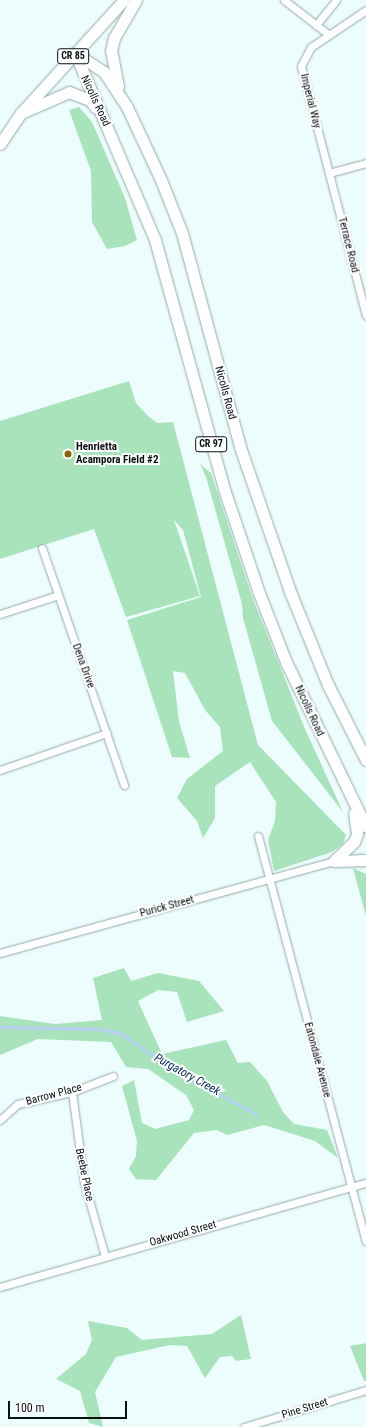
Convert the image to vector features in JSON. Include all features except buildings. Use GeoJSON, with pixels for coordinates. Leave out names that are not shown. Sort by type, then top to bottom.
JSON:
{"type":"FeatureCollection","features":[{"type":"Feature","properties":{"kind":"main road","name":"CR 85"},"geometry":{"type":"LineString","coordinates":[[0,144],[21,113],[124,0]]}},
{"type":"Feature","properties":{"kind":"main road"},"geometry":{"type":"LineString","coordinates":[[127,107],[114,74],[111,50],[114,38],[136,0]]}},
{"type":"Feature","properties":{"kind":"main road","name":"Nicolls Road"},"geometry":{"type":"LineString","coordinates":[[75,53],[86,57],[104,72],[127,107],[182,233],[240,447],[291,594],[328,685],[366,760]]}},
{"type":"Feature","properties":{"kind":"main road","name":"Nicolls Road"},"geometry":{"type":"LineString","coordinates":[[75,53],[155,240],[224,489],[259,593],[286,662],[366,827]]}},
{"type":"Feature","properties":{"kind":"main road"},"geometry":{"type":"LineString","coordinates":[[21,113],[70,92],[90,100],[101,114]]}},
{"type":"Feature","properties":{"kind":"main road"},"geometry":{"type":"LineString","coordinates":[[334,861],[354,842],[357,834],[357,822],[343,781]]}},
{"type":"Feature","properties":{"kind":"main road"},"geometry":{"type":"LineString","coordinates":[[334,861],[366,860]]}},
{"type":"Feature","properties":{"kind":"street"},"geometry":{"type":"LineString","coordinates":[[284,0],[328,34]]}},
{"type":"Feature","properties":{"kind":"street"},"geometry":{"type":"LineString","coordinates":[[316,25],[336,0]]}},
{"type":"Feature","properties":{"kind":"street","name":"Imperial Way"},"geometry":{"type":"LineString","coordinates":[[329,173],[301,66],[311,47],[328,34],[366,10]]}},
{"type":"Feature","properties":{"kind":"street"},"geometry":{"type":"LineString","coordinates":[[329,173],[366,163]]}},
{"type":"Feature","properties":{"kind":"street","name":"Terrace Road"},"geometry":{"type":"LineString","coordinates":[[329,173],[366,316]]}},
{"type":"Feature","properties":{"kind":"street","name":"Dena Drive"},"geometry":{"type":"LineString","coordinates":[[42,548],[124,785]]}},
{"type":"Feature","properties":{"kind":"street"},"geometry":{"type":"LineString","coordinates":[[0,614],[58,595]]}},
{"type":"Feature","properties":{"kind":"street"},"geometry":{"type":"LineString","coordinates":[[0,770],[107,733]]}},
{"type":"Feature","properties":{"kind":"street","name":"Eatondale Avenue"},"geometry":{"type":"LineString","coordinates":[[258,836],[268,879],[366,1241]]}},
{"type":"Feature","properties":{"kind":"street","name":"Purick Street"},"geometry":{"type":"LineString","coordinates":[[0,953],[334,861]]}},
{"type":"Feature","properties":{"kind":"street","name":"Barrow Place"},"geometry":{"type":"LineString","coordinates":[[0,1120],[18,1104],[72,1092],[113,1076]]}},
{"type":"Feature","properties":{"kind":"street","name":"Beebe Place"},"geometry":{"type":"LineString","coordinates":[[72,1092],[84,1182],[105,1256]]}},
{"type":"Feature","properties":{"kind":"street","name":"Oakwood Street"},"geometry":{"type":"LineString","coordinates":[[0,1287],[366,1183]]}},
{"type":"Feature","properties":{"kind":"street","name":"Pine Street"},"geometry":{"type":"LineString","coordinates":[[244,1427],[366,1390]]}},
{"type":"Feature","properties":{"kind":"green space"},"geometry":{"type":"Polygon","coordinates":[[[79,107],[92,122],[125,198],[137,240],[125,246],[107,249],[92,222],[91,171],[69,110],[79,107]]]}},
{"type":"Feature","properties":{"kind":"green space"},"geometry":{"type":"Polygon","coordinates":[[[129,381],[136,403],[147,415],[157,423],[173,422],[258,745],[346,835],[343,844],[332,852],[274,871],[268,840],[275,821],[276,802],[250,762],[215,786],[215,818],[203,838],[197,821],[177,798],[187,779],[223,751],[220,727],[205,710],[185,673],[173,671],[179,722],[190,758],[172,757],[127,620],[201,597],[183,530],[174,520],[200,596],[126,617],[94,529],[0,559],[0,421],[129,381]]]}},
{"type":"Feature","properties":{"kind":"green space"},"geometry":{"type":"Polygon","coordinates":[[[200,464],[211,473],[253,599],[305,729],[343,812],[272,721],[243,618],[242,604],[206,477],[200,464]]]}},
{"type":"Feature","properties":{"kind":"green space"},"geometry":{"type":"Polygon","coordinates":[[[353,868],[366,874],[366,916],[353,868]]]}},
{"type":"Feature","properties":{"kind":"green space"},"geometry":{"type":"Polygon","coordinates":[[[124,968],[131,981],[158,973],[199,981],[224,1011],[187,1022],[177,992],[158,990],[138,1001],[162,1054],[226,1040],[238,1063],[250,1062],[267,1081],[283,1112],[294,1124],[327,1130],[338,1158],[315,1141],[264,1125],[227,1135],[217,1130],[194,1133],[156,1180],[136,1179],[129,1169],[136,1156],[137,1141],[122,1086],[134,1080],[142,1123],[155,1129],[189,1120],[194,1110],[186,1095],[148,1069],[126,1067],[111,1042],[38,1039],[0,1055],[0,1016],[55,1024],[102,1020],[93,978],[124,968]]]}},
{"type":"Feature","properties":{"kind":"green space"},"geometry":{"type":"Polygon","coordinates":[[[241,1315],[251,1359],[236,1361],[232,1356],[220,1357],[205,1378],[187,1346],[170,1345],[116,1357],[95,1392],[103,1427],[89,1423],[80,1391],[56,1379],[86,1354],[92,1340],[88,1321],[127,1328],[142,1340],[212,1334],[241,1315]]]}},
{"type":"Feature","properties":{"kind":"green space"},"geometry":{"type":"Polygon","coordinates":[[[366,1343],[366,1381],[364,1381],[350,1346],[366,1343]]]}},
{"type":"Feature","properties":{"kind":"waterway","name":"Purgatory Creek"},"geometry":{"type":"LineString","coordinates":[[0,1027],[99,1029],[121,1033],[170,1068],[256,1114]]}},
{"type":"Feature","properties":{"kind":"place","name":"Henrietta Acampora Field #2"},"geometry":{"type":"Point","coordinates":[68,454]}}]}
